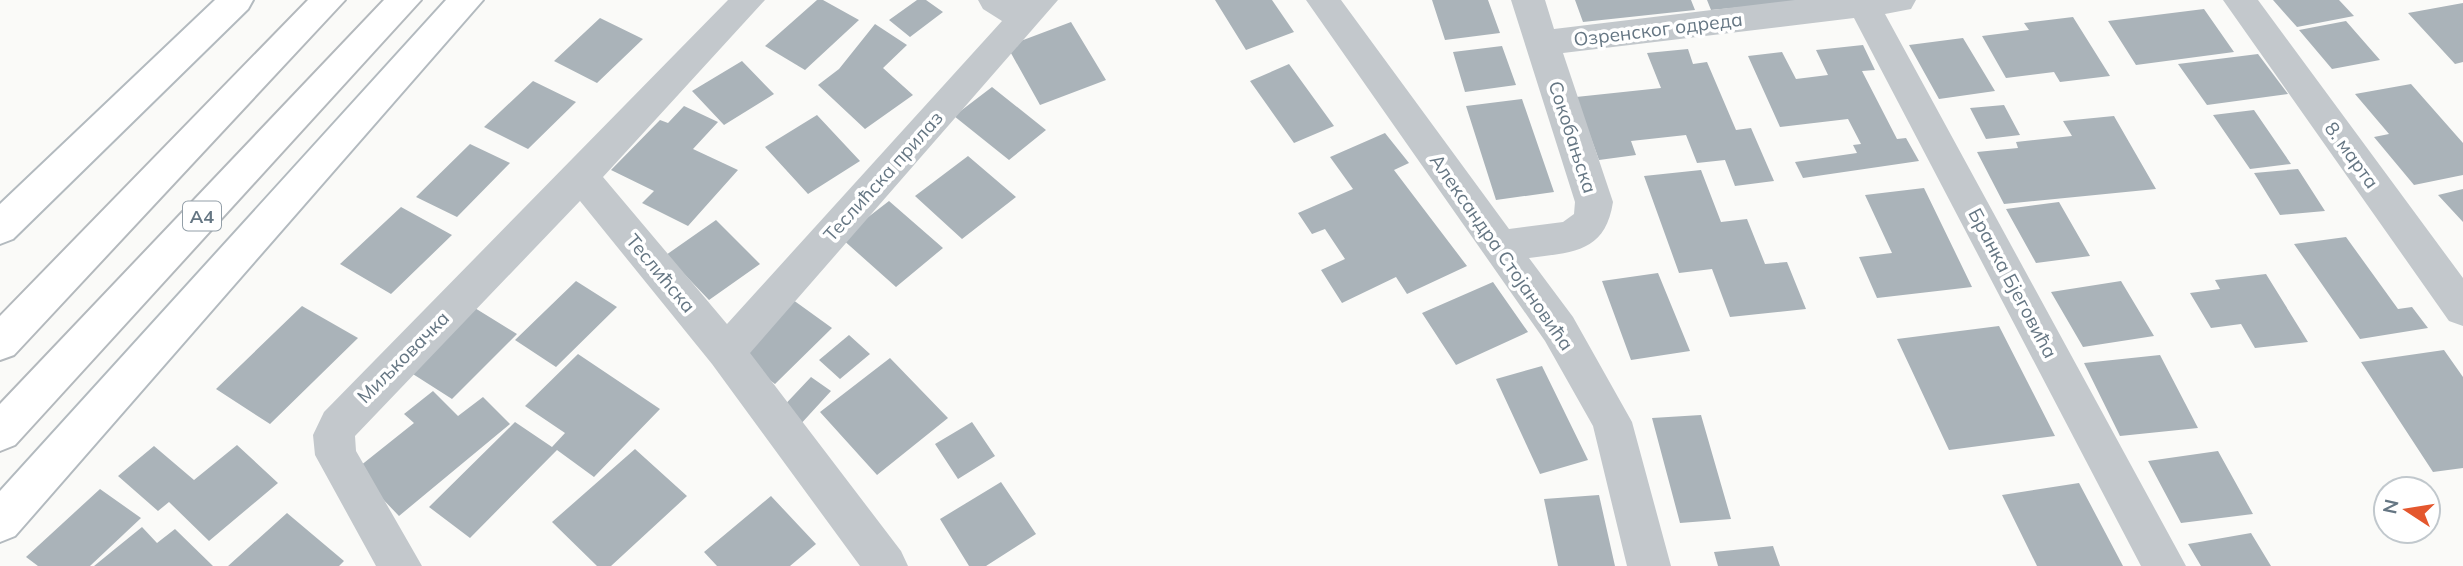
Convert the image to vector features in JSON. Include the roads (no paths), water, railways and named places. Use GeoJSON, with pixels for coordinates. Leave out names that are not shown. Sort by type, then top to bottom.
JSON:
{"type":"FeatureCollection","features":[{"type":"Feature","properties":{"kind":"main road"},"geometry":{"type":"LineString","coordinates":[[0,228],[236,0]]}},
{"type":"Feature","properties":{"kind":"main road"},"geometry":{"type":"LineString","coordinates":[[0,343],[328,0]]}},
{"type":"Feature","properties":{"kind":"main road","name":"A4"},"geometry":{"type":"LineString","coordinates":[[0,432],[404,0]]}},
{"type":"Feature","properties":{"kind":"main road"},"geometry":{"type":"LineString","coordinates":[[0,522],[466,0]]}},
{"type":"Feature","properties":{"kind":"street"},"geometry":{"type":"LineString","coordinates":[[581,176],[748,0]]}},
{"type":"Feature","properties":{"kind":"street","name":"Александра Стојановића"},"geometry":{"type":"LineString","coordinates":[[1323,0],[1559,329],[1612,422],[1649,566]]}},
{"type":"Feature","properties":{"kind":"street","name":"Сокобањска"},"geometry":{"type":"LineString","coordinates":[[1499,246],[1573,236],[1591,222],[1594,202],[1528,0]]}},
{"type":"Feature","properties":{"kind":"street","name":"8. марта"},"geometry":{"type":"LineString","coordinates":[[2240,0],[2463,309]]}},
{"type":"Feature","properties":{"kind":"street","name":"Озренског одреда"},"geometry":{"type":"LineString","coordinates":[[1542,43],[1875,1]]}},
{"type":"Feature","properties":{"kind":"street","name":"Бранка Бјеговића"},"geometry":{"type":"LineString","coordinates":[[1875,1],[2164,566]]}},
{"type":"Feature","properties":{"kind":"street","name":"Теслићска прилаз"},"geometry":{"type":"LineString","coordinates":[[726,352],[1019,6]]}},
{"type":"Feature","properties":{"kind":"street","name":"Теслићска"},"geometry":{"type":"LineString","coordinates":[[581,176],[726,352],[886,566]]}},
{"type":"Feature","properties":{"kind":"street","name":"Миљковачка"},"geometry":{"type":"LineString","coordinates":[[400,566],[335,455],[334,435],[338,425],[581,176]]}}]}
